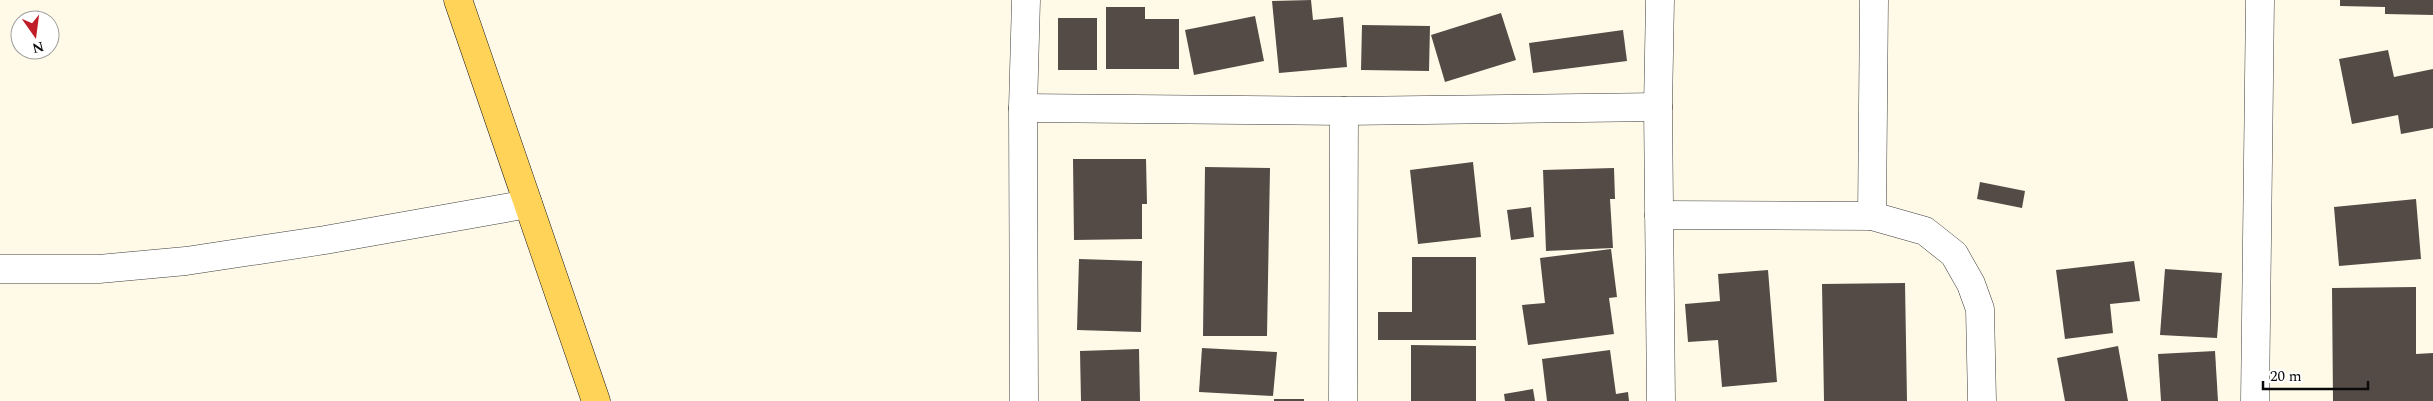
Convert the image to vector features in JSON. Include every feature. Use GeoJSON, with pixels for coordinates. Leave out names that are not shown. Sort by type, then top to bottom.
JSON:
{"type":"FeatureCollection","features":[{"type":"Feature","properties":{"kind":"main road"},"geometry":{"type":"LineString","coordinates":[[458,0],[596,401]]}},
{"type":"Feature","properties":{"kind":"street"},"geometry":{"type":"LineString","coordinates":[[1024,401],[1023,108],[1026,0]]}},
{"type":"Feature","properties":{"kind":"street"},"geometry":{"type":"LineString","coordinates":[[1660,0],[1658,106],[1661,401]]}},
{"type":"Feature","properties":{"kind":"street"},"geometry":{"type":"LineString","coordinates":[[1872,216],[1874,0]]}},
{"type":"Feature","properties":{"kind":"street"},"geometry":{"type":"LineString","coordinates":[[2255,401],[2260,0]]}},
{"type":"Feature","properties":{"kind":"street"},"geometry":{"type":"LineString","coordinates":[[1023,108],[1344,111],[1658,106]]}},
{"type":"Feature","properties":{"kind":"street"},"geometry":{"type":"LineString","coordinates":[[1343,401],[1344,111]]}},
{"type":"Feature","properties":{"kind":"street"},"geometry":{"type":"LineString","coordinates":[[0,269],[99,270],[186,261],[325,240],[528,204]]}},
{"type":"Feature","properties":{"kind":"street"},"geometry":{"type":"LineString","coordinates":[[1659,215],[1872,216],[1926,231],[1954,254],[1971,284],[1980,309],[1982,401]]}},
{"type":"Feature","properties":{"kind":"building"},"geometry":{"type":"Polygon","coordinates":[[[1311,0],[1313,20],[1343,17],[1347,67],[1279,73],[1272,1],[1311,0]]]}},
{"type":"Feature","properties":{"kind":"building"},"geometry":{"type":"Polygon","coordinates":[[[2340,0],[2433,0],[2433,15],[2385,14],[2385,7],[2340,6],[2340,0]]]}},
{"type":"Feature","properties":{"kind":"building"},"geometry":{"type":"Polygon","coordinates":[[[1106,7],[1145,7],[1145,19],[1179,19],[1179,69],[1106,69],[1106,7]]]}},
{"type":"Feature","properties":{"kind":"building"},"geometry":{"type":"Polygon","coordinates":[[[1501,13],[1516,60],[1445,82],[1431,35],[1501,13]]]}},
{"type":"Feature","properties":{"kind":"building"},"geometry":{"type":"Polygon","coordinates":[[[1255,16],[1264,61],[1194,75],[1185,30],[1255,16]]]}},
{"type":"Feature","properties":{"kind":"building"},"geometry":{"type":"Polygon","coordinates":[[[1058,18],[1097,18],[1097,70],[1058,70],[1058,18]]]}},
{"type":"Feature","properties":{"kind":"building"},"geometry":{"type":"Polygon","coordinates":[[[1362,25],[1430,26],[1429,71],[1361,70],[1362,25]]]}},
{"type":"Feature","properties":{"kind":"building"},"geometry":{"type":"Polygon","coordinates":[[[1623,30],[1627,61],[1533,73],[1529,43],[1623,30]]]}},
{"type":"Feature","properties":{"kind":"building"},"geometry":{"type":"Polygon","coordinates":[[[2388,50],[2394,77],[2433,69],[2433,128],[2401,134],[2398,115],[2352,124],[2339,59],[2388,50]]]}},
{"type":"Feature","properties":{"kind":"building"},"geometry":{"type":"Polygon","coordinates":[[[1073,159],[1146,159],[1147,204],[1142,204],[1142,239],[1074,240],[1073,159]]]}},
{"type":"Feature","properties":{"kind":"building"},"geometry":{"type":"Polygon","coordinates":[[[1473,162],[1481,237],[1418,244],[1410,170],[1473,162]]]}},
{"type":"Feature","properties":{"kind":"building"},"geometry":{"type":"Polygon","coordinates":[[[1205,167],[1270,168],[1267,336],[1203,336],[1205,167]]]}},
{"type":"Feature","properties":{"kind":"building"},"geometry":{"type":"Polygon","coordinates":[[[1614,168],[1615,199],[1610,199],[1613,248],[1546,251],[1543,170],[1614,168]]]}},
{"type":"Feature","properties":{"kind":"building"},"geometry":{"type":"Polygon","coordinates":[[[1980,182],[2025,191],[2022,208],[1977,199],[1980,182]]]}},
{"type":"Feature","properties":{"kind":"building"},"geometry":{"type":"Polygon","coordinates":[[[2416,199],[2421,259],[2339,266],[2334,207],[2416,199]]]}},
{"type":"Feature","properties":{"kind":"building"},"geometry":{"type":"Polygon","coordinates":[[[1531,207],[1534,237],[1511,240],[1507,210],[1531,207]]]}},
{"type":"Feature","properties":{"kind":"building"},"geometry":{"type":"Polygon","coordinates":[[[1611,249],[1617,297],[1609,298],[1614,334],[1528,345],[1522,305],[1545,303],[1540,258],[1611,249]]]}},
{"type":"Feature","properties":{"kind":"building"},"geometry":{"type":"Polygon","coordinates":[[[1412,257],[1476,257],[1476,340],[1378,340],[1378,312],[1412,312],[1412,257]]]}},
{"type":"Feature","properties":{"kind":"building"},"geometry":{"type":"Polygon","coordinates":[[[1079,259],[1142,261],[1141,332],[1077,330],[1079,259]]]}},
{"type":"Feature","properties":{"kind":"building"},"geometry":{"type":"Polygon","coordinates":[[[2134,261],[2140,301],[2110,304],[2113,333],[2065,339],[2056,270],[2134,261]]]}},
{"type":"Feature","properties":{"kind":"building"},"geometry":{"type":"Polygon","coordinates":[[[2165,269],[2222,273],[2217,338],[2160,335],[2165,269]]]}},
{"type":"Feature","properties":{"kind":"building"},"geometry":{"type":"Polygon","coordinates":[[[1768,270],[1777,382],[1722,387],[1718,340],[1688,342],[1685,304],[1720,301],[1718,274],[1768,270]]]}},
{"type":"Feature","properties":{"kind":"building"},"geometry":{"type":"Polygon","coordinates":[[[1905,283],[1907,401],[1824,401],[1822,284],[1905,283]]]}},
{"type":"Feature","properties":{"kind":"building"},"geometry":{"type":"Polygon","coordinates":[[[2416,287],[2416,354],[2433,353],[2433,401],[2333,401],[2332,288],[2416,287]]]}},
{"type":"Feature","properties":{"kind":"building"},"geometry":{"type":"Polygon","coordinates":[[[1411,345],[1476,346],[1476,401],[1411,401],[1411,345]]]}},
{"type":"Feature","properties":{"kind":"building"},"geometry":{"type":"Polygon","coordinates":[[[2118,346],[2128,401],[2065,401],[2057,358],[2118,346]]]}},
{"type":"Feature","properties":{"kind":"building"},"geometry":{"type":"Polygon","coordinates":[[[1202,348],[1277,352],[1273,396],[1199,392],[1202,348]]]}},
{"type":"Feature","properties":{"kind":"building"},"geometry":{"type":"Polygon","coordinates":[[[1139,349],[1140,401],[1081,401],[1080,351],[1139,349]]]}},
{"type":"Feature","properties":{"kind":"building"},"geometry":{"type":"Polygon","coordinates":[[[1610,350],[1616,394],[1628,392],[1629,401],[1547,401],[1542,359],[1610,350]]]}},
{"type":"Feature","properties":{"kind":"building"},"geometry":{"type":"Polygon","coordinates":[[[2215,351],[2218,401],[2161,401],[2158,354],[2215,351]]]}},
{"type":"Feature","properties":{"kind":"building"},"geometry":{"type":"Polygon","coordinates":[[[1533,389],[1535,401],[1505,401],[1504,394],[1533,389]]]}},
{"type":"Feature","properties":{"kind":"building"},"geometry":{"type":"Polygon","coordinates":[[[1274,399],[1304,399],[1304,401],[1274,401],[1274,399]]]}}]}
